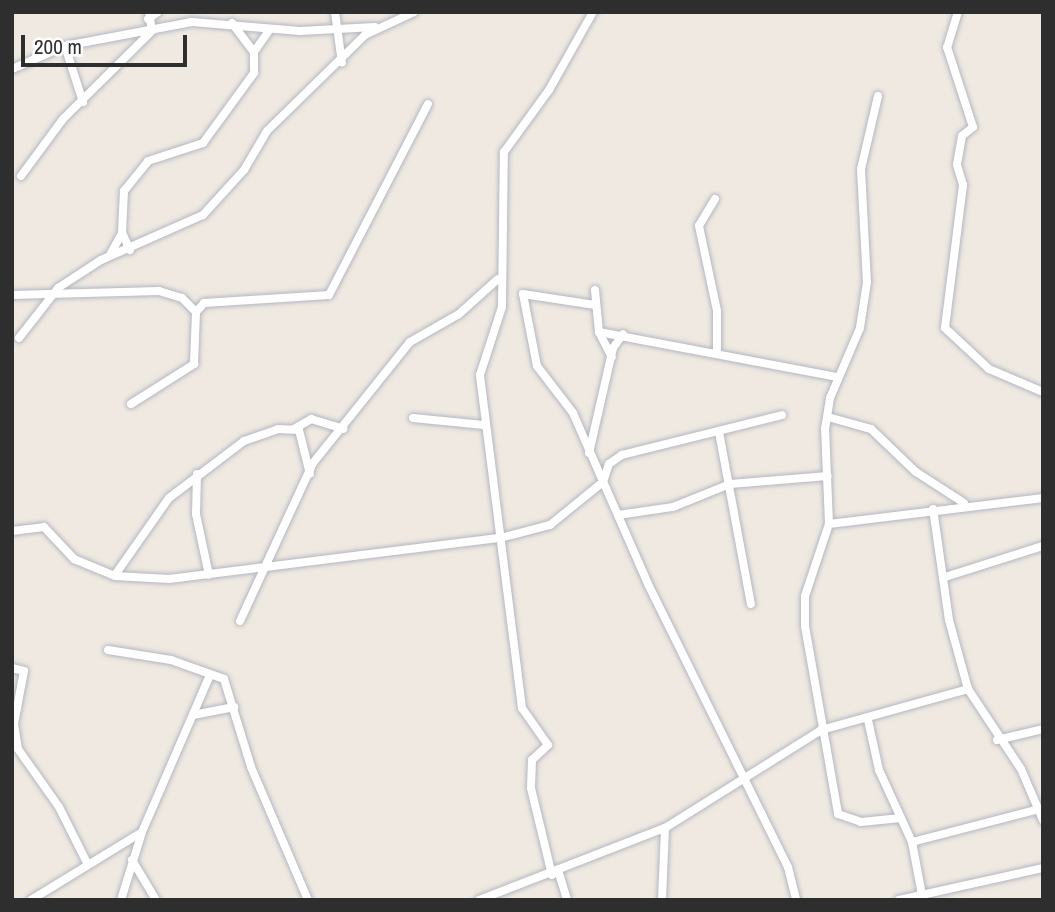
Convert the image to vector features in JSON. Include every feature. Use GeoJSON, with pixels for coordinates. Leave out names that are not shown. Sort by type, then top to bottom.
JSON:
{"type":"FeatureCollection","features":[{"type":"Feature","properties":{"kind":"street"},"geometry":{"type":"LineString","coordinates":[[152,31],[148,15],[158,12]]}},
{"type":"Feature","properties":{"kind":"street"},"geometry":{"type":"LineString","coordinates":[[335,12],[342,63]]}},
{"type":"Feature","properties":{"kind":"street"},"geometry":{"type":"LineString","coordinates":[[12,69],[65,46],[152,31],[232,23],[270,29],[375,27],[414,12]]}},
{"type":"Feature","properties":{"kind":"street"},"geometry":{"type":"LineString","coordinates":[[568,900],[555,873],[531,788],[532,760],[548,745],[522,708],[484,425],[480,375],[502,307],[498,279],[504,152],[549,90],[593,12]]}},
{"type":"Feature","properties":{"kind":"street"},"geometry":{"type":"LineString","coordinates":[[958,12],[947,47],[973,127],[962,136],[957,165],[963,186],[945,328],[989,369],[1043,392]]}},
{"type":"Feature","properties":{"kind":"street"},"geometry":{"type":"LineString","coordinates":[[232,23],[254,52]]}},
{"type":"Feature","properties":{"kind":"street"},"geometry":{"type":"LineString","coordinates":[[111,253],[130,250],[203,215],[244,170],[267,131],[342,63],[375,27]]}},
{"type":"Feature","properties":{"kind":"street"},"geometry":{"type":"LineString","coordinates":[[130,250],[122,233],[121,194],[136,173],[152,160],[200,145],[254,73],[254,52],[270,29]]}},
{"type":"Feature","properties":{"kind":"street"},"geometry":{"type":"LineString","coordinates":[[21,176],[83,102],[152,31]]}},
{"type":"Feature","properties":{"kind":"street"},"geometry":{"type":"LineString","coordinates":[[65,46],[83,102]]}},
{"type":"Feature","properties":{"kind":"street"},"geometry":{"type":"LineString","coordinates":[[878,96],[861,169],[867,282],[860,328],[838,377],[828,417],[829,524],[805,596],[821,730],[842,819],[901,818]]}},
{"type":"Feature","properties":{"kind":"street"},"geometry":{"type":"LineString","coordinates":[[131,404],[194,364],[196,312],[204,303],[326,298],[428,104]]}},
{"type":"Feature","properties":{"kind":"street"},"geometry":{"type":"LineString","coordinates":[[715,199],[699,226],[717,311],[717,351]]}},
{"type":"Feature","properties":{"kind":"street"},"geometry":{"type":"LineString","coordinates":[[19,338],[52,297],[111,253],[122,233]]}},
{"type":"Feature","properties":{"kind":"street"},"geometry":{"type":"LineString","coordinates":[[240,621],[310,474],[343,429],[410,342],[458,314],[498,279]]}},
{"type":"Feature","properties":{"kind":"street"},"geometry":{"type":"LineString","coordinates":[[595,290],[599,331],[613,360]]}},
{"type":"Feature","properties":{"kind":"street"},"geometry":{"type":"LineString","coordinates":[[12,295],[52,297],[63,291],[159,291],[182,298],[196,312]]}},
{"type":"Feature","properties":{"kind":"street"},"geometry":{"type":"LineString","coordinates":[[595,304],[531,291],[522,301],[540,374],[569,407],[740,775],[789,867],[796,900]]}},
{"type":"Feature","properties":{"kind":"street"},"geometry":{"type":"LineString","coordinates":[[599,331],[717,351],[838,377]]}},
{"type":"Feature","properties":{"kind":"street"},"geometry":{"type":"LineString","coordinates":[[589,453],[613,360],[623,334]]}},
{"type":"Feature","properties":{"kind":"street"},"geometry":{"type":"LineString","coordinates":[[12,531],[48,529],[68,556],[115,576],[209,575],[500,538],[550,525],[603,482],[609,464],[622,455],[782,415]]}},
{"type":"Feature","properties":{"kind":"street"},"geometry":{"type":"LineString","coordinates":[[828,417],[871,429],[916,472],[964,503]]}},
{"type":"Feature","properties":{"kind":"street"},"geometry":{"type":"LineString","coordinates":[[413,418],[484,425]]}},
{"type":"Feature","properties":{"kind":"street"},"geometry":{"type":"LineString","coordinates":[[115,576],[169,498],[197,474],[244,441],[294,429],[311,419],[343,429]]}},
{"type":"Feature","properties":{"kind":"street"},"geometry":{"type":"LineString","coordinates":[[294,429],[304,436],[310,474]]}},
{"type":"Feature","properties":{"kind":"street"},"geometry":{"type":"LineString","coordinates":[[719,432],[751,604]]}},
{"type":"Feature","properties":{"kind":"street"},"geometry":{"type":"LineString","coordinates":[[197,474],[196,514],[209,575]]}},
{"type":"Feature","properties":{"kind":"street"},"geometry":{"type":"LineString","coordinates":[[618,515],[673,506],[730,484],[828,476]]}},
{"type":"Feature","properties":{"kind":"street"},"geometry":{"type":"LineString","coordinates":[[829,524],[964,503],[1043,498]]}},
{"type":"Feature","properties":{"kind":"street"},"geometry":{"type":"LineString","coordinates":[[933,509],[968,689],[997,740],[1021,769],[1041,808],[1043,820]]}},
{"type":"Feature","properties":{"kind":"street"},"geometry":{"type":"LineString","coordinates":[[945,577],[1043,546]]}},
{"type":"Feature","properties":{"kind":"street"},"geometry":{"type":"LineString","coordinates":[[107,650],[171,660],[224,679],[251,766],[308,900]]}},
{"type":"Feature","properties":{"kind":"street"},"geometry":{"type":"LineString","coordinates":[[12,668],[23,671],[14,724],[18,749],[59,807],[87,863]]}},
{"type":"Feature","properties":{"kind":"street"},"geometry":{"type":"LineString","coordinates":[[121,900],[142,832],[210,675]]}},
{"type":"Feature","properties":{"kind":"street"},"geometry":{"type":"LineString","coordinates":[[479,900],[555,873],[665,828],[740,775],[821,730],[868,720],[968,689]]}},
{"type":"Feature","properties":{"kind":"street"},"geometry":{"type":"LineString","coordinates":[[193,715],[234,707]]}},
{"type":"Feature","properties":{"kind":"street"},"geometry":{"type":"LineString","coordinates":[[868,720],[874,756],[912,842],[922,895]]}},
{"type":"Feature","properties":{"kind":"street"},"geometry":{"type":"LineString","coordinates":[[997,740],[1043,729]]}},
{"type":"Feature","properties":{"kind":"street"},"geometry":{"type":"LineString","coordinates":[[912,842],[1041,808]]}},
{"type":"Feature","properties":{"kind":"street"},"geometry":{"type":"LineString","coordinates":[[662,900],[665,828]]}},
{"type":"Feature","properties":{"kind":"street"},"geometry":{"type":"LineString","coordinates":[[31,900],[87,863],[142,832]]}},
{"type":"Feature","properties":{"kind":"street"},"geometry":{"type":"LineString","coordinates":[[132,860],[156,900]]}},
{"type":"Feature","properties":{"kind":"street"},"geometry":{"type":"LineString","coordinates":[[899,900],[1043,868]]}}]}
